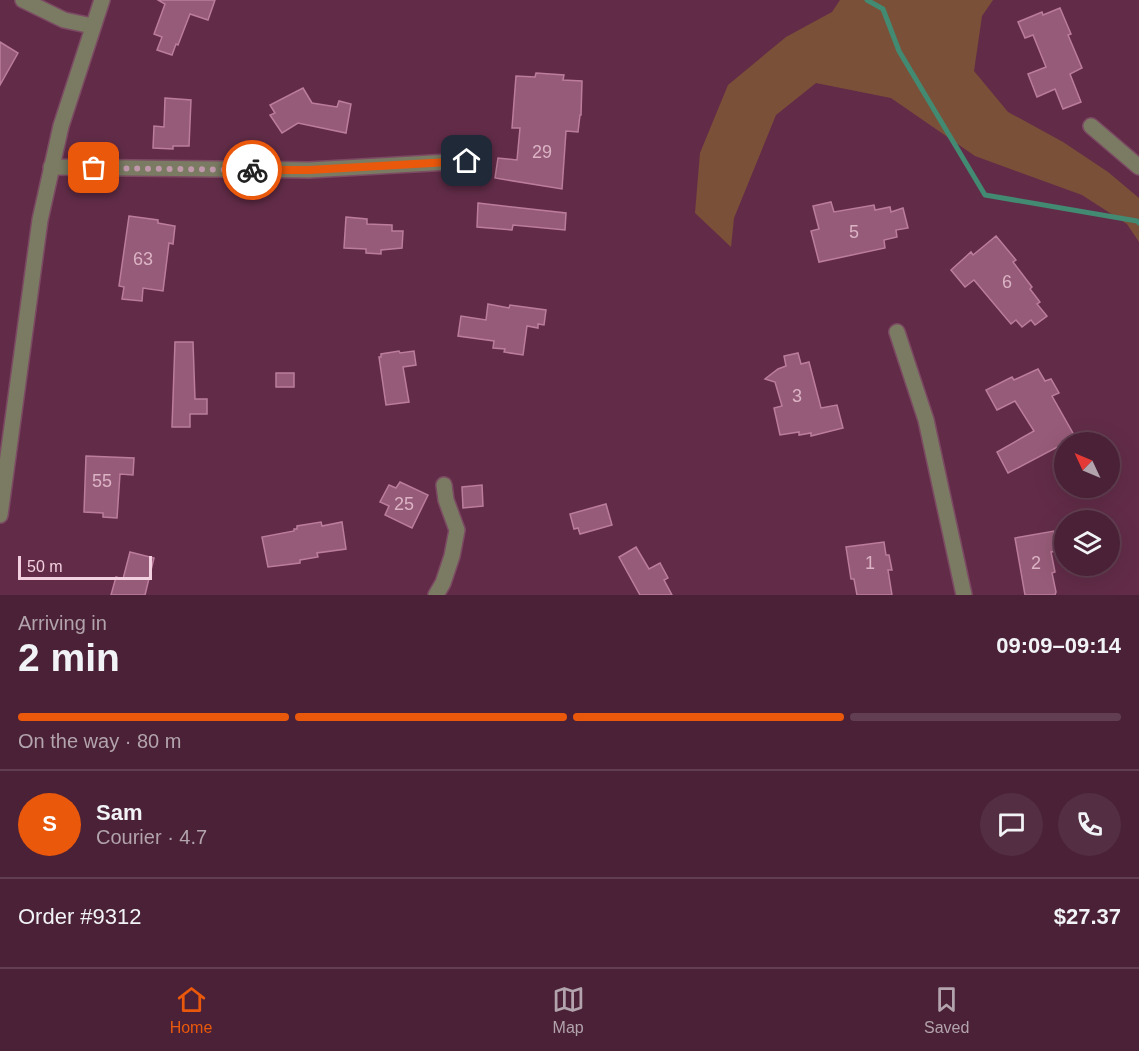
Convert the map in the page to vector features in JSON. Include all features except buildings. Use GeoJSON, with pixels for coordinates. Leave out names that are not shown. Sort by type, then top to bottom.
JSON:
{"type":"FeatureCollection","features":[{"type":"Feature","properties":{"kind":"street"},"geometry":{"type":"LineString","coordinates":[[23,0],[64,20],[92,26]]}},
{"type":"Feature","properties":{"kind":"street"},"geometry":{"type":"LineString","coordinates":[[0,515],[40,220],[61,126],[102,0]]}},
{"type":"Feature","properties":{"kind":"street"},"geometry":{"type":"LineString","coordinates":[[1091,126],[1139,167]]}},
{"type":"Feature","properties":{"kind":"street"},"geometry":{"type":"LineString","coordinates":[[51,167],[309,170],[467,161]]}},
{"type":"Feature","properties":{"kind":"street"},"geometry":{"type":"LineString","coordinates":[[897,332],[926,420],[964,595]]}},
{"type":"Feature","properties":{"kind":"street"},"geometry":{"type":"LineString","coordinates":[[436,595],[443,583],[452,556],[457,530],[446,500],[444,485]]}},
{"type":"Feature","properties":{"kind":"shaded area"},"geometry":{"type":"Polygon","coordinates":[[[840,0],[993,0],[982,16],[974,71],[1008,112],[1063,142],[1108,172],[1139,198],[1139,242],[1127,224],[1082,195],[975,156],[891,98],[816,83],[776,115],[734,218],[731,247],[695,213],[700,153],[728,85],[786,37],[832,12],[840,0]]]}},
{"type":"Feature","properties":{"kind":"waterway"},"geometry":{"type":"LineString","coordinates":[[867,0],[883,9],[899,51],[985,195],[1139,223]]}},
{"type":"Feature","properties":{"kind":"way so far"},"geometry":{"type":"LineString","coordinates":[[94,168],[252,170]]}},
{"type":"Feature","properties":{"kind":"route"},"geometry":{"type":"LineString","coordinates":[[252,170],[309,170],[467,161]]}}]}
